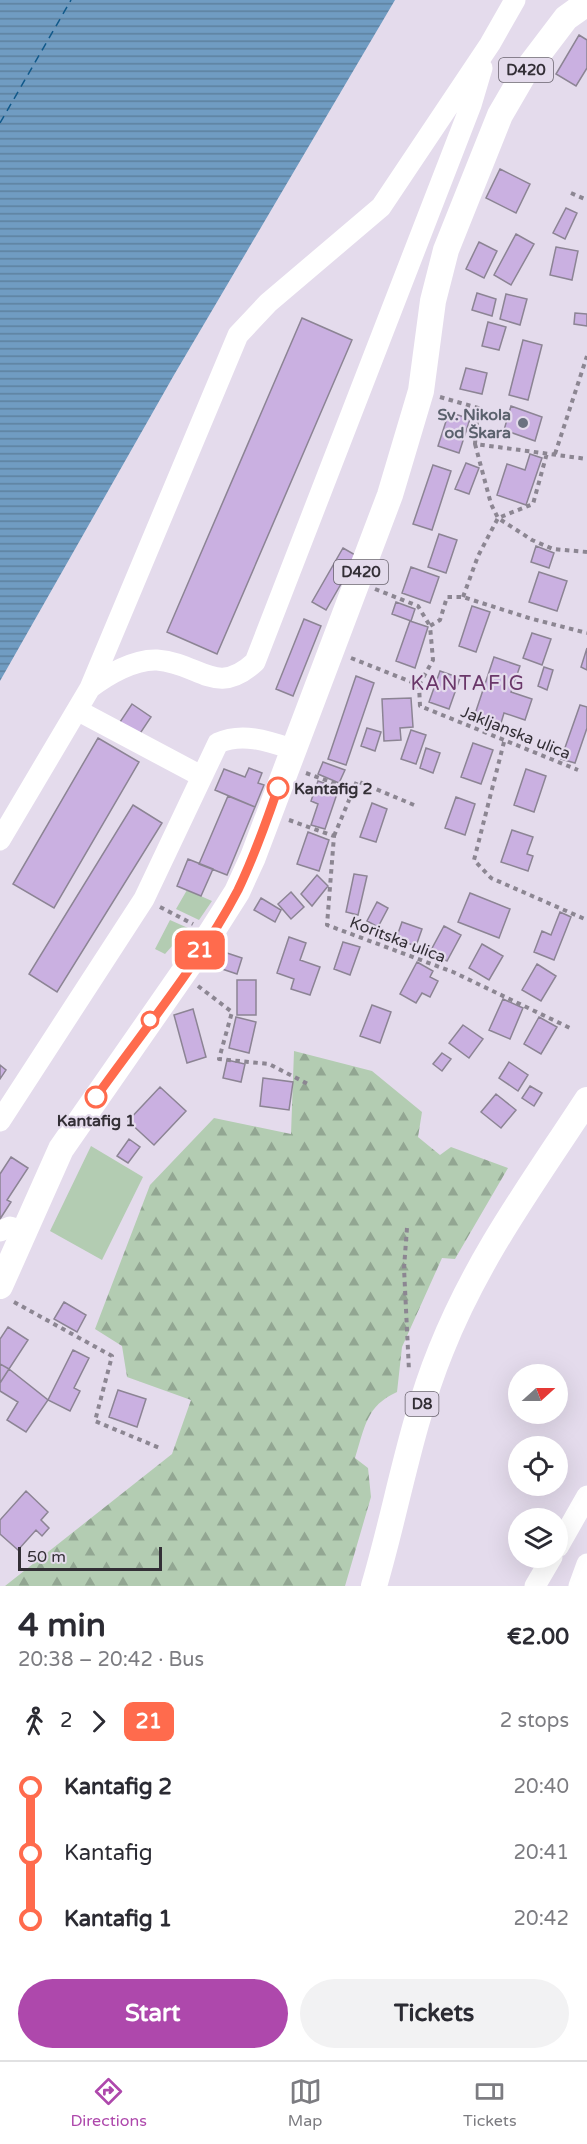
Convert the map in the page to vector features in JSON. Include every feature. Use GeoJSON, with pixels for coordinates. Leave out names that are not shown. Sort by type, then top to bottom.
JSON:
{"type":"FeatureCollection","features":[{"type":"Feature","properties":{"kind":"main road","name":"D420"},"geometry":{"type":"LineString","coordinates":[[5,1293],[12,1231],[61,1149],[183,975],[241,883],[270,813],[390,495],[421,391],[433,301],[446,250],[500,115],[525,72],[566,18],[587,3]]}},
{"type":"Feature","properties":{"kind":"main road","name":"D8"},"geometry":{"type":"LineString","coordinates":[[374,1586],[417,1421],[440,1350],[498,1233],[587,1100]]}},
{"type":"Feature","properties":{"kind":"street"},"geometry":{"type":"LineString","coordinates":[[0,840],[90,688],[238,334],[268,303],[381,207],[490,44],[515,0]]}},
{"type":"Feature","properties":{"kind":"street"},"geometry":{"type":"LineString","coordinates":[[90,688],[104,677],[156,660],[196,670],[219,680],[229,679],[243,672],[255,662],[471,105],[490,44]]}},
{"type":"Feature","properties":{"kind":"street"},"geometry":{"type":"LineString","coordinates":[[77,710],[201,776]]}},
{"type":"Feature","properties":{"kind":"street"},"geometry":{"type":"LineString","coordinates":[[0,1121],[144,899],[218,742],[230,737],[265,740],[289,758]]}},
{"type":"Feature","properties":{"kind":"street"},"geometry":{"type":"LineString","coordinates":[[568,1529],[587,1496]]}},
{"type":"Feature","properties":{"kind":"street"},"geometry":{"type":"LineString","coordinates":[[579,1586],[587,1564]]}},
{"type":"Feature","properties":{"kind":"street"},"geometry":{"type":"LineString","coordinates":[[536,1586],[546,1568]]}},
{"type":"Feature","properties":{"kind":"path"},"geometry":{"type":"LineString","coordinates":[[571,193],[587,200]]}},
{"type":"Feature","properties":{"kind":"path"},"geometry":{"type":"LineString","coordinates":[[555,454],[587,356]]}},
{"type":"Feature","properties":{"kind":"path"},"geometry":{"type":"LineString","coordinates":[[440,397],[478,408],[475,444],[491,504],[498,518],[532,540],[553,549],[587,552]]}},
{"type":"Feature","properties":{"kind":"path"},"geometry":{"type":"LineString","coordinates":[[475,444],[587,459]]}},
{"type":"Feature","properties":{"kind":"path"},"geometry":{"type":"LineString","coordinates":[[463,597],[478,556],[498,518],[533,504],[547,453]]}},
{"type":"Feature","properties":{"kind":"path"},"geometry":{"type":"LineString","coordinates":[[331,650],[419,685],[433,660],[430,626],[418,606],[357,582]]}},
{"type":"Feature","properties":{"kind":"path"},"geometry":{"type":"LineString","coordinates":[[430,626],[440,620],[447,597],[463,597],[587,633]]}},
{"type":"Feature","properties":{"kind":"path","name":"Jakljanska ulica"},"geometry":{"type":"LineString","coordinates":[[419,685],[420,706],[504,742],[578,770]]}},
{"type":"Feature","properties":{"kind":"path"},"geometry":{"type":"LineString","coordinates":[[504,742],[474,860],[491,879],[587,920]]}},
{"type":"Feature","properties":{"kind":"path"},"geometry":{"type":"LineString","coordinates":[[289,758],[353,790]]}},
{"type":"Feature","properties":{"kind":"path"},"geometry":{"type":"LineString","coordinates":[[270,813],[334,836],[357,781],[414,805]]}},
{"type":"Feature","properties":{"kind":"path","name":"Koritska ulica"},"geometry":{"type":"LineString","coordinates":[[334,836],[327,925],[453,972],[570,1028]]}},
{"type":"Feature","properties":{"kind":"path"},"geometry":{"type":"LineString","coordinates":[[144,899],[211,933]]}},
{"type":"Feature","properties":{"kind":"path"},"geometry":{"type":"LineString","coordinates":[[183,975],[231,1012],[219,1059],[269,1064],[308,1084]]}},
{"type":"Feature","properties":{"kind":"path"},"geometry":{"type":"LineString","coordinates":[[407,1228],[404,1268],[408,1378]]}},
{"type":"Feature","properties":{"kind":"path"},"geometry":{"type":"LineString","coordinates":[[5,1293],[112,1356],[95,1421],[162,1449]]}},
{"type":"Feature","properties":{"kind":"green space"},"geometry":{"type":"Polygon","coordinates":[[[187,890],[212,901],[199,920],[176,909],[187,890]]]}},
{"type":"Feature","properties":{"kind":"green space"},"geometry":{"type":"Polygon","coordinates":[[[170,920],[188,928],[165,954],[155,949],[170,920]]]}},
{"type":"Feature","properties":{"kind":"green space"},"geometry":{"type":"Polygon","coordinates":[[[294,1051],[372,1071],[422,1112],[418,1137],[440,1155],[451,1147],[508,1168],[455,1259],[442,1258],[402,1347],[397,1392],[379,1404],[368,1419],[355,1458],[368,1468],[371,1497],[345,1586],[5,1586],[172,1454],[191,1400],[127,1377],[122,1346],[95,1329],[150,1185],[214,1118],[291,1134],[294,1051]]]}},
{"type":"Feature","properties":{"kind":"green space"},"geometry":{"type":"Polygon","coordinates":[[[91,1146],[143,1177],[102,1260],[50,1231],[91,1146]]]}},
{"type":"Feature","properties":{"kind":"water"},"geometry":{"type":"Polygon","coordinates":[[[0,0],[395,0],[174,375],[0,681],[0,0]]]}},
{"type":"Feature","properties":{"kind":"building"},"geometry":{"type":"Polygon","coordinates":[[[579,35],[587,40],[587,68],[576,86],[556,74],[579,35]]]}},
{"type":"Feature","properties":{"kind":"building"},"geometry":{"type":"Polygon","coordinates":[[[500,169],[530,184],[516,213],[486,198],[500,169]]]}},
{"type":"Feature","properties":{"kind":"building"},"geometry":{"type":"Polygon","coordinates":[[[566,208],[577,213],[565,239],[553,233],[566,208]]]}},
{"type":"Feature","properties":{"kind":"building"},"geometry":{"type":"Polygon","coordinates":[[[516,234],[534,244],[511,285],[494,275],[516,234]]]}},
{"type":"Feature","properties":{"kind":"building"},"geometry":{"type":"Polygon","coordinates":[[[479,242],[497,251],[484,278],[466,269],[479,242]]]}},
{"type":"Feature","properties":{"kind":"building"},"geometry":{"type":"Polygon","coordinates":[[[556,247],[578,251],[572,280],[550,275],[556,247]]]}},
{"type":"Feature","properties":{"kind":"building"},"geometry":{"type":"Polygon","coordinates":[[[477,293],[496,299],[492,316],[472,310],[477,293]]]}},
{"type":"Feature","properties":{"kind":"building"},"geometry":{"type":"Polygon","coordinates":[[[506,294],[527,299],[520,325],[500,319],[506,294]]]}},
{"type":"Feature","properties":{"kind":"building"},"geometry":{"type":"Polygon","coordinates":[[[575,313],[587,314],[587,326],[574,324],[575,313]]]}},
{"type":"Feature","properties":{"kind":"building"},"geometry":{"type":"Polygon","coordinates":[[[302,318],[352,340],[217,654],[167,632],[302,318]]]}},
{"type":"Feature","properties":{"kind":"building"},"geometry":{"type":"Polygon","coordinates":[[[488,322],[506,327],[499,350],[482,346],[488,322]]]}},
{"type":"Feature","properties":{"kind":"building"},"geometry":{"type":"Polygon","coordinates":[[[523,340],[542,345],[528,400],[509,395],[523,340]]]}},
{"type":"Feature","properties":{"kind":"building"},"geometry":{"type":"Polygon","coordinates":[[[466,368],[487,373],[482,394],[460,389],[466,368]]]}},
{"type":"Feature","properties":{"kind":"building","name":"Sv. Nikola od Škara"},"geometry":{"type":"Polygon","coordinates":[[[511,406],[542,417],[535,441],[504,430],[511,406]]]}},
{"type":"Feature","properties":{"kind":"building"},"geometry":{"type":"Polygon","coordinates":[[[449,412],[470,419],[459,453],[438,446],[449,412]]]}},
{"type":"Feature","properties":{"kind":"building"},"geometry":{"type":"Polygon","coordinates":[[[530,454],[542,458],[526,505],[497,495],[507,464],[525,470],[530,454]]]}},
{"type":"Feature","properties":{"kind":"building"},"geometry":{"type":"Polygon","coordinates":[[[466,463],[479,468],[469,494],[455,489],[466,463]]]}},
{"type":"Feature","properties":{"kind":"building"},"geometry":{"type":"Polygon","coordinates":[[[433,465],[451,471],[432,530],[413,524],[433,465]]]}},
{"type":"Feature","properties":{"kind":"building"},"geometry":{"type":"Polygon","coordinates":[[[439,534],[457,540],[446,573],[428,567],[439,534]]]}},
{"type":"Feature","properties":{"kind":"building"},"geometry":{"type":"Polygon","coordinates":[[[536,546],[554,553],[549,568],[531,562],[536,546]]]}},
{"type":"Feature","properties":{"kind":"building"},"geometry":{"type":"Polygon","coordinates":[[[343,548],[357,556],[326,610],[312,602],[343,548]]]}},
{"type":"Feature","properties":{"kind":"building"},"geometry":{"type":"Polygon","coordinates":[[[411,567],[439,577],[430,603],[402,593],[411,567]]]}},
{"type":"Feature","properties":{"kind":"building"},"geometry":{"type":"Polygon","coordinates":[[[539,572],[567,581],[557,611],[529,602],[539,572]]]}},
{"type":"Feature","properties":{"kind":"building"},"geometry":{"type":"Polygon","coordinates":[[[396,602],[415,609],[411,621],[392,614],[396,602]]]}},
{"type":"Feature","properties":{"kind":"building"},"geometry":{"type":"Polygon","coordinates":[[[472,606],[490,612],[476,652],[459,646],[472,606]]]}},
{"type":"Feature","properties":{"kind":"building"},"geometry":{"type":"Polygon","coordinates":[[[304,619],[321,626],[293,696],[276,689],[304,619]]]}},
{"type":"Feature","properties":{"kind":"building"},"geometry":{"type":"Polygon","coordinates":[[[410,621],[428,627],[415,668],[396,661],[410,621]]]}},
{"type":"Feature","properties":{"kind":"building"},"geometry":{"type":"Polygon","coordinates":[[[532,633],[551,639],[542,665],[523,658],[532,633]]]}},
{"type":"Feature","properties":{"kind":"building"},"geometry":{"type":"Polygon","coordinates":[[[587,648],[587,670],[581,667],[587,648]]]}},
{"type":"Feature","properties":{"kind":"building"},"geometry":{"type":"Polygon","coordinates":[[[494,657],[520,666],[511,692],[532,699],[525,720],[504,713],[501,723],[475,714],[494,657]]]}},
{"type":"Feature","properties":{"kind":"building"},"geometry":{"type":"Polygon","coordinates":[[[544,667],[553,670],[547,690],[538,686],[544,667]]]}},
{"type":"Feature","properties":{"kind":"building"},"geometry":{"type":"Polygon","coordinates":[[[440,671],[460,678],[449,709],[429,702],[440,671]]]}},
{"type":"Feature","properties":{"kind":"building"},"geometry":{"type":"Polygon","coordinates":[[[356,676],[374,683],[346,765],[328,759],[356,676]]]}},
{"type":"Feature","properties":{"kind":"building"},"geometry":{"type":"Polygon","coordinates":[[[411,698],[413,727],[400,728],[401,740],[384,741],[382,699],[411,698]]]}},
{"type":"Feature","properties":{"kind":"building"},"geometry":{"type":"Polygon","coordinates":[[[132,704],[151,717],[137,738],[118,725],[132,704]]]}},
{"type":"Feature","properties":{"kind":"building"},"geometry":{"type":"Polygon","coordinates":[[[580,705],[587,707],[587,728],[575,763],[561,759],[580,705]]]}},
{"type":"Feature","properties":{"kind":"building"},"geometry":{"type":"Polygon","coordinates":[[[367,728],[381,732],[375,751],[361,746],[367,728]]]}},
{"type":"Feature","properties":{"kind":"building"},"geometry":{"type":"Polygon","coordinates":[[[411,730],[426,735],[416,764],[401,759],[411,730]]]}},
{"type":"Feature","properties":{"kind":"building"},"geometry":{"type":"Polygon","coordinates":[[[98,738],[139,762],[54,908],[13,884],[98,738]]]}},
{"type":"Feature","properties":{"kind":"building"},"geometry":{"type":"Polygon","coordinates":[[[473,743],[493,750],[481,784],[461,777],[473,743]]]}},
{"type":"Feature","properties":{"kind":"building"},"geometry":{"type":"Polygon","coordinates":[[[426,748],[440,753],[433,773],[420,768],[426,748]]]}},
{"type":"Feature","properties":{"kind":"building"},"geometry":{"type":"Polygon","coordinates":[[[323,762],[345,770],[339,783],[318,774],[323,762]]]}},
{"type":"Feature","properties":{"kind":"building"},"geometry":{"type":"Polygon","coordinates":[[[249,768],[262,773],[258,783],[264,785],[255,807],[215,790],[224,769],[245,777],[249,768]]]}},
{"type":"Feature","properties":{"kind":"building"},"geometry":{"type":"Polygon","coordinates":[[[526,769],[546,776],[534,812],[514,805],[526,769]]]}},
{"type":"Feature","properties":{"kind":"building"},"geometry":{"type":"Polygon","coordinates":[[[318,781],[339,788],[325,829],[311,825],[318,804],[311,801],[318,781]]]}},
{"type":"Feature","properties":{"kind":"building"},"geometry":{"type":"Polygon","coordinates":[[[228,796],[255,807],[227,875],[199,864],[228,796]]]}},
{"type":"Feature","properties":{"kind":"building"},"geometry":{"type":"Polygon","coordinates":[[[456,797],[475,804],[465,835],[445,828],[456,797]]]}},
{"type":"Feature","properties":{"kind":"building"},"geometry":{"type":"Polygon","coordinates":[[[372,803],[387,809],[376,842],[360,837],[372,803]]]}},
{"type":"Feature","properties":{"kind":"building"},"geometry":{"type":"Polygon","coordinates":[[[133,805],[162,823],[57,992],[29,974],[133,805]]]}},
{"type":"Feature","properties":{"kind":"building"},"geometry":{"type":"Polygon","coordinates":[[[512,830],[533,837],[527,854],[533,856],[528,871],[501,862],[512,830]]]}},
{"type":"Feature","properties":{"kind":"building"},"geometry":{"type":"Polygon","coordinates":[[[308,832],[329,840],[319,871],[297,864],[308,832]]]}},
{"type":"Feature","properties":{"kind":"building"},"geometry":{"type":"Polygon","coordinates":[[[188,859],[213,869],[201,896],[177,886],[188,859]]]}},
{"type":"Feature","properties":{"kind":"building"},"geometry":{"type":"Polygon","coordinates":[[[354,874],[367,876],[358,915],[346,912],[354,874]]]}},
{"type":"Feature","properties":{"kind":"building"},"geometry":{"type":"Polygon","coordinates":[[[317,875],[328,886],[312,906],[301,894],[317,875]]]}},
{"type":"Feature","properties":{"kind":"building"},"geometry":{"type":"Polygon","coordinates":[[[291,892],[304,907],[291,919],[278,904],[291,892]]]}},
{"type":"Feature","properties":{"kind":"building"},"geometry":{"type":"Polygon","coordinates":[[[470,893],[510,909],[499,938],[458,922],[470,893]]]}},
{"type":"Feature","properties":{"kind":"building"},"geometry":{"type":"Polygon","coordinates":[[[261,898],[281,910],[275,922],[254,910],[261,898]]]}},
{"type":"Feature","properties":{"kind":"building"},"geometry":{"type":"Polygon","coordinates":[[[377,902],[388,908],[378,927],[367,921],[377,902]]]}},
{"type":"Feature","properties":{"kind":"building"},"geometry":{"type":"Polygon","coordinates":[[[560,912],[571,917],[554,960],[534,952],[542,931],[551,935],[560,912]]]}},
{"type":"Feature","properties":{"kind":"building"},"geometry":{"type":"Polygon","coordinates":[[[402,922],[422,929],[416,946],[396,939],[402,922]]]}},
{"type":"Feature","properties":{"kind":"building"},"geometry":{"type":"Polygon","coordinates":[[[444,926],[461,935],[447,961],[430,952],[444,926]]]}},
{"type":"Feature","properties":{"kind":"building"},"geometry":{"type":"Polygon","coordinates":[[[289,937],[306,943],[300,960],[320,967],[310,995],[291,989],[294,979],[277,973],[289,937]]]}},
{"type":"Feature","properties":{"kind":"building"},"geometry":{"type":"Polygon","coordinates":[[[343,942],[360,947],[350,975],[334,969],[343,942]]]}},
{"type":"Feature","properties":{"kind":"building"},"geometry":{"type":"Polygon","coordinates":[[[482,944],[503,956],[489,980],[469,968],[482,944]]]}},
{"type":"Feature","properties":{"kind":"building"},"geometry":{"type":"Polygon","coordinates":[[[224,952],[242,958],[237,974],[219,968],[224,952]]]}},
{"type":"Feature","properties":{"kind":"building"},"geometry":{"type":"Polygon","coordinates":[[[417,962],[433,971],[430,977],[438,981],[430,997],[422,993],[416,1003],[400,994],[417,962]]]}},
{"type":"Feature","properties":{"kind":"building"},"geometry":{"type":"Polygon","coordinates":[[[537,964],[556,976],[541,1001],[522,990],[537,964]]]}},
{"type":"Feature","properties":{"kind":"building"},"geometry":{"type":"Polygon","coordinates":[[[237,980],[256,980],[256,1015],[237,1015],[237,980]]]}},
{"type":"Feature","properties":{"kind":"building"},"geometry":{"type":"Polygon","coordinates":[[[503,999],[523,1008],[510,1039],[489,1030],[503,999]]]}},
{"type":"Feature","properties":{"kind":"building"},"geometry":{"type":"Polygon","coordinates":[[[372,1005],[391,1012],[380,1043],[360,1036],[372,1005]]]}},
{"type":"Feature","properties":{"kind":"building"},"geometry":{"type":"Polygon","coordinates":[[[193,1009],[206,1057],[187,1063],[174,1015],[193,1009]]]}},
{"type":"Feature","properties":{"kind":"building"},"geometry":{"type":"Polygon","coordinates":[[[236,1017],[256,1022],[249,1053],[229,1048],[236,1017]]]}},
{"type":"Feature","properties":{"kind":"building"},"geometry":{"type":"Polygon","coordinates":[[[539,1017],[557,1027],[541,1054],[524,1044],[539,1017]]]}},
{"type":"Feature","properties":{"kind":"building"},"geometry":{"type":"Polygon","coordinates":[[[463,1025],[483,1039],[469,1058],[449,1043],[463,1025]]]}},
{"type":"Feature","properties":{"kind":"building"},"geometry":{"type":"Polygon","coordinates":[[[442,1053],[451,1059],[442,1071],[433,1064],[442,1053]]]}},
{"type":"Feature","properties":{"kind":"building"},"geometry":{"type":"Polygon","coordinates":[[[227,1060],[245,1064],[241,1082],[223,1078],[227,1060]]]}},
{"type":"Feature","properties":{"kind":"building"},"geometry":{"type":"Polygon","coordinates":[[[509,1062],[528,1075],[518,1091],[499,1078],[509,1062]]]}},
{"type":"Feature","properties":{"kind":"building"},"geometry":{"type":"Polygon","coordinates":[[[0,1065],[6,1070],[0,1079],[0,1065]]]}},
{"type":"Feature","properties":{"kind":"building"},"geometry":{"type":"Polygon","coordinates":[[[263,1078],[293,1082],[289,1110],[260,1106],[263,1078]]]}},
{"type":"Feature","properties":{"kind":"building"},"geometry":{"type":"Polygon","coordinates":[[[530,1086],[542,1093],[534,1106],[522,1098],[530,1086]]]}},
{"type":"Feature","properties":{"kind":"building"},"geometry":{"type":"Polygon","coordinates":[[[160,1087],[186,1111],[154,1145],[128,1121],[160,1087]]]}},
{"type":"Feature","properties":{"kind":"building"},"geometry":{"type":"Polygon","coordinates":[[[496,1094],[516,1110],[501,1128],[481,1112],[496,1094]]]}},
{"type":"Feature","properties":{"kind":"building"},"geometry":{"type":"Polygon","coordinates":[[[129,1139],[140,1147],[128,1163],[117,1156],[129,1139]]]}},
{"type":"Feature","properties":{"kind":"building"},"geometry":{"type":"Polygon","coordinates":[[[11,1157],[28,1168],[7,1200],[11,1202],[0,1219],[0,1174],[11,1157]]]}},
{"type":"Feature","properties":{"kind":"building"},"geometry":{"type":"Polygon","coordinates":[[[64,1302],[86,1315],[77,1332],[54,1319],[64,1302]]]}},
{"type":"Feature","properties":{"kind":"building"},"geometry":{"type":"Polygon","coordinates":[[[8,1327],[28,1340],[9,1369],[0,1364],[0,1339],[8,1327]]]}},
{"type":"Feature","properties":{"kind":"building"},"geometry":{"type":"Polygon","coordinates":[[[73,1350],[89,1358],[74,1388],[80,1391],[70,1411],[48,1400],[73,1350]]]}},
{"type":"Feature","properties":{"kind":"building"},"geometry":{"type":"Polygon","coordinates":[[[0,1364],[9,1369],[0,1383],[0,1364]]]}},
{"type":"Feature","properties":{"kind":"building"},"geometry":{"type":"Polygon","coordinates":[[[9,1369],[48,1400],[26,1432],[7,1420],[18,1402],[0,1391],[0,1383],[9,1369]]]}},
{"type":"Feature","properties":{"kind":"building"},"geometry":{"type":"Polygon","coordinates":[[[118,1390],[146,1399],[137,1427],[109,1417],[118,1390]]]}},
{"type":"Feature","properties":{"kind":"building"},"geometry":{"type":"Polygon","coordinates":[[[26,1491],[48,1512],[41,1520],[49,1528],[42,1536],[36,1530],[18,1550],[0,1534],[0,1520],[26,1491]]]}},
{"type":"Feature","properties":{"kind":"ferry route"},"geometry":{"type":"LineString","coordinates":[[0,123],[71,0]]}},
{"type":"Feature","properties":{"kind":"bus line","name":"21"},"geometry":{"type":"LineString","coordinates":[[96,1097],[183,975],[237,892],[253,857],[278,788]]}},
{"type":"Feature","properties":{"kind":"place","name":"Sv. Nikola od Škara"},"geometry":{"type":"Point","coordinates":[523,423]}},
{"type":"Feature","properties":{"kind":"place","name":"Kantafig 2"},"geometry":{"type":"Point","coordinates":[278,788]}},
{"type":"Feature","properties":{"kind":"place","name":"Kantafig 1"},"geometry":{"type":"Point","coordinates":[96,1097]}},
{"type":"Feature","properties":{"kind":"district","name":"KANTAFIG"},"geometry":{"type":"Point","coordinates":[468,683]}}]}
